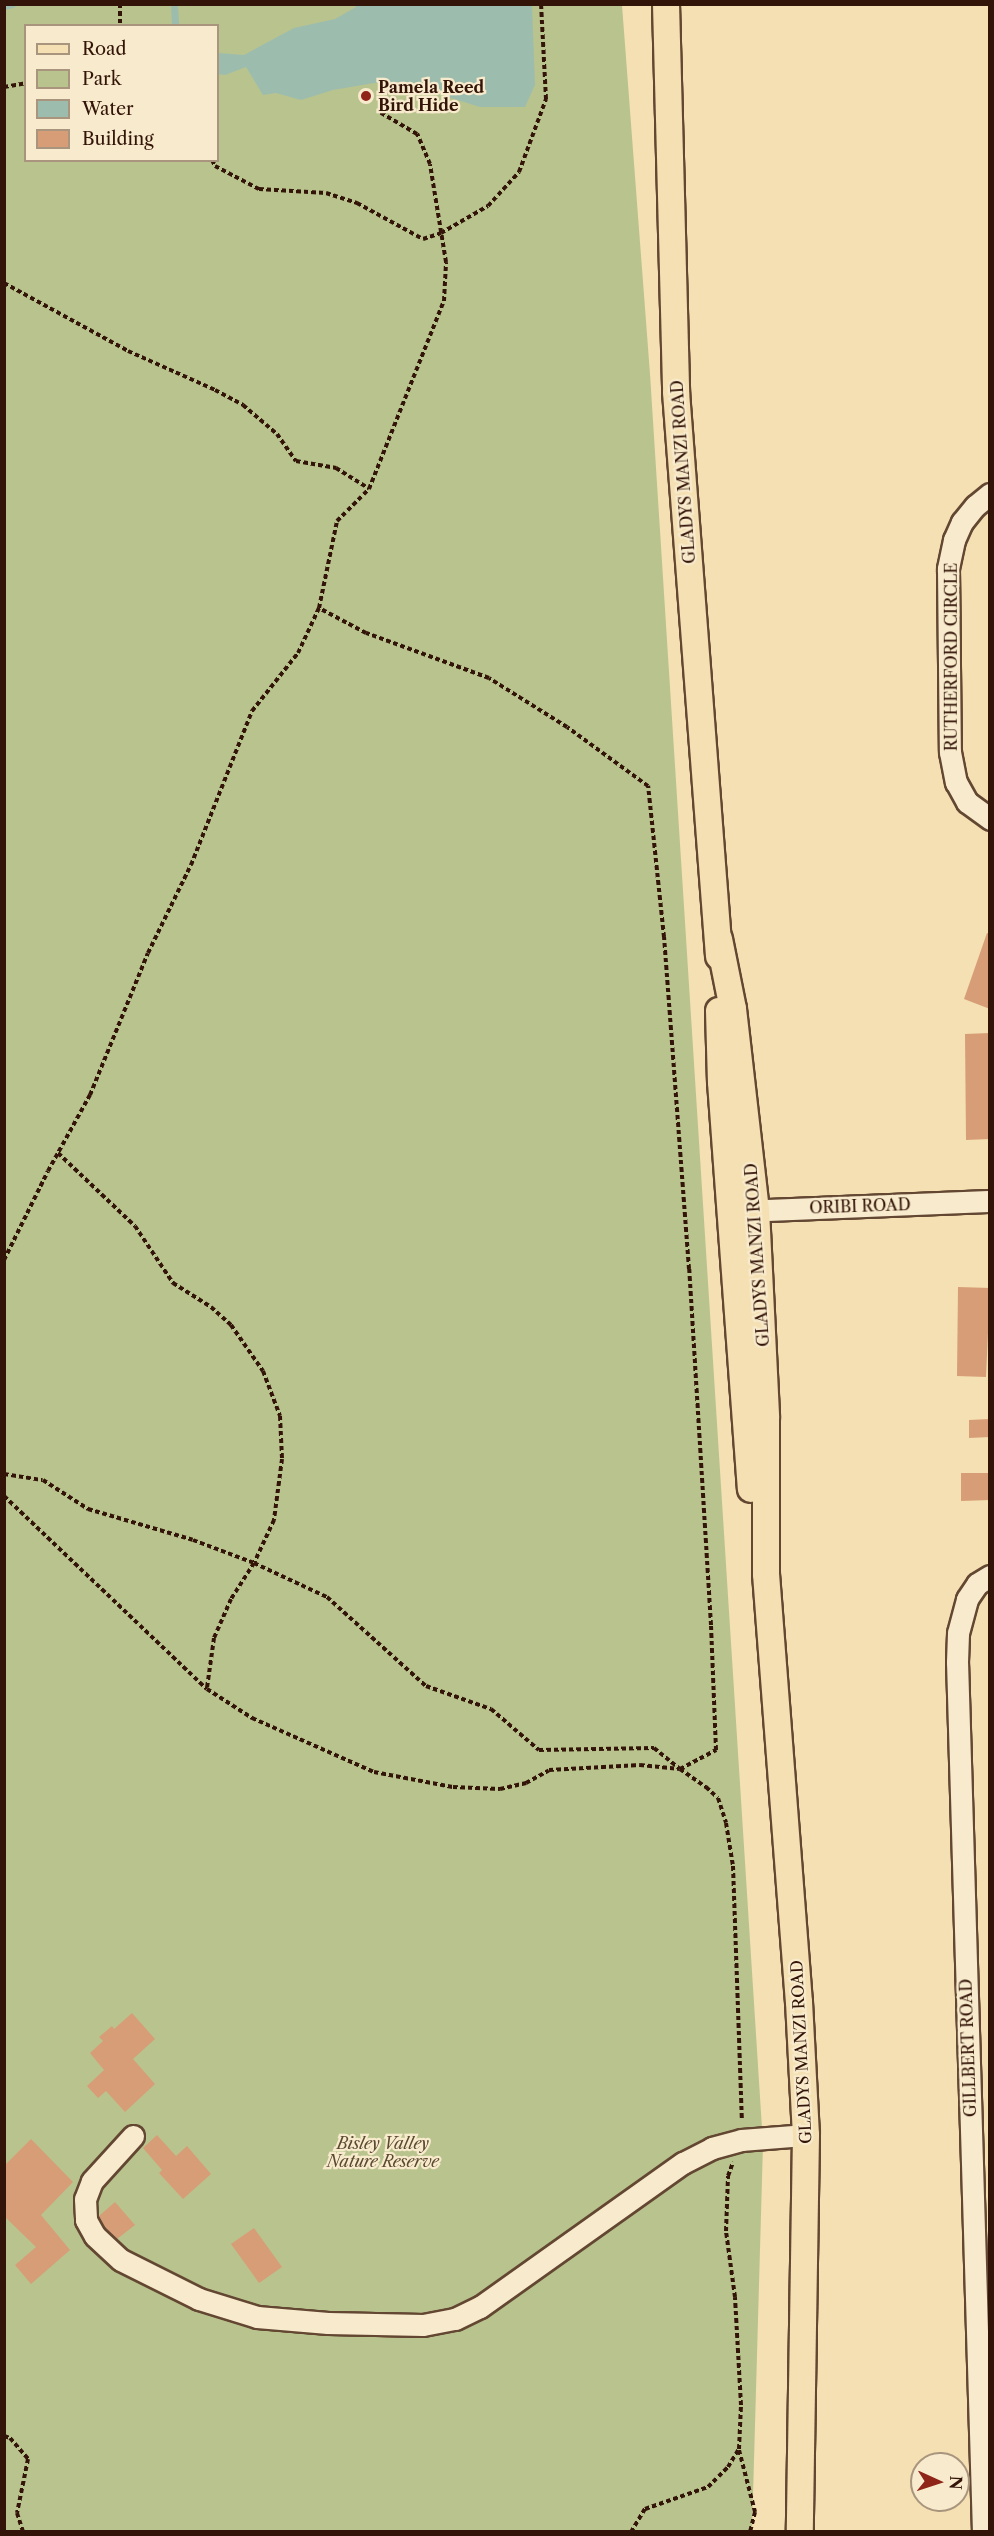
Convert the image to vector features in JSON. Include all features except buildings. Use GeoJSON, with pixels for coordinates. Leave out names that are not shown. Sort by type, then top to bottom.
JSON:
{"type":"FeatureCollection","features":[{"type":"Feature","properties":{"kind":"main road","name":"GLADYS MANZI ROAD"},"geometry":{"type":"LineString","coordinates":[[666,4],[676,392],[719,939],[721,1082],[730,1211],[754,1516],[766,1574]]}},
{"type":"Feature","properties":{"kind":"main road","name":"GLADYS MANZI ROAD"},"geometry":{"type":"LineString","coordinates":[[719,939],[735,1020],[756,1210],[766,1418],[766,1574],[799,2002],[806,2136],[800,2532]]}},
{"type":"Feature","properties":{"kind":"street","name":"RUTHERFORD CIRCLE"},"geometry":{"type":"LineString","coordinates":[[990,494],[975,506],[962,522],[954,540],[948,569],[950,752],[956,782],[961,792],[967,802],[990,819]]}},
{"type":"Feature","properties":{"kind":"street","name":"ORIBI ROAD"},"geometry":{"type":"LineString","coordinates":[[730,1211],[990,1201]]}},
{"type":"Feature","properties":{"kind":"street","name":"GILLBERT ROAD"},"geometry":{"type":"LineString","coordinates":[[982,2532],[957,1662],[958,1633],[967,1599],[977,1584],[990,1576]]}},
{"type":"Feature","properties":{"kind":"street"},"geometry":{"type":"LineString","coordinates":[[133,2136],[92,2181],[85,2199],[86,2220],[95,2236],[121,2260],[199,2299],[257,2317],[328,2323],[423,2325],[455,2319],[480,2307],[682,2163],[712,2148],[742,2140],[806,2136]]}},
{"type":"Feature","properties":{"kind":"path"},"geometry":{"type":"LineString","coordinates":[[120,4],[120,24]]}},
{"type":"Feature","properties":{"kind":"path"},"geometry":{"type":"LineString","coordinates":[[213,162],[214,166],[258,189],[326,193],[357,203],[423,239],[441,232],[488,206],[519,172],[546,99],[541,4]]}},
{"type":"Feature","properties":{"kind":"path"},"geometry":{"type":"LineString","coordinates":[[4,87],[24,83]]}},
{"type":"Feature","properties":{"kind":"path"},"geometry":{"type":"LineString","coordinates":[[4,1260],[90,1095],[148,953],[191,865],[252,711],[297,653],[319,608],[337,521],[369,489],[444,301],[446,262],[430,164],[417,134],[378,111]]}},
{"type":"Feature","properties":{"kind":"path"},"geometry":{"type":"LineString","coordinates":[[4,283],[128,351],[243,405],[277,434],[296,461],[336,468],[369,489]]}},
{"type":"Feature","properties":{"kind":"path"},"geometry":{"type":"LineString","coordinates":[[4,1496],[207,1689],[252,1718],[374,1772],[453,1787],[500,1789],[526,1783],[549,1770],[588,1766],[640,1765],[680,1769],[716,1750],[711,1625],[689,1269],[664,937],[648,786],[567,727],[489,678],[366,633],[319,608]]}},
{"type":"Feature","properties":{"kind":"path"},"geometry":{"type":"LineString","coordinates":[[58,1153],[135,1226],[173,1283],[211,1307],[231,1325],[263,1371],[280,1416],[282,1459],[274,1521],[254,1563],[231,1599],[214,1638],[207,1689]]}},
{"type":"Feature","properties":{"kind":"path"},"geometry":{"type":"LineString","coordinates":[[4,1474],[43,1480],[88,1509],[193,1540],[254,1563],[327,1597],[426,1686],[491,1709],[540,1750],[654,1748],[718,1798],[726,1823],[734,1878],[742,2140],[728,2175],[726,2231],[735,2297],[741,2405],[739,2450],[755,2511],[750,2532]]}},
{"type":"Feature","properties":{"kind":"path"},"geometry":{"type":"LineString","coordinates":[[4,2436],[10,2438],[28,2459],[16,2512],[23,2532]]}},
{"type":"Feature","properties":{"kind":"path"},"geometry":{"type":"LineString","coordinates":[[631,2532],[645,2509],[708,2487],[729,2467],[739,2450]]}},
{"type":"Feature","properties":{"kind":"green space","name":"Bisley Valley Nature Reserve"},"geometry":{"type":"Polygon","coordinates":[[[5,5],[622,5],[650,374],[763,2144],[752,2531],[5,2532],[5,5]]]}},
{"type":"Feature","properties":{"kind":"water"},"geometry":{"type":"Polygon","coordinates":[[[355,5],[532,5],[535,85],[525,107],[480,107],[448,97],[434,84],[374,83],[333,90],[301,100],[276,93],[263,95],[246,67],[225,75],[219,74],[219,53],[244,55],[294,28],[335,19],[356,7],[355,5]]]}},
{"type":"Feature","properties":{"kind":"waterway"},"geometry":{"type":"LineString","coordinates":[[4,6],[12,4]]}},
{"type":"Feature","properties":{"kind":"waterway"},"geometry":{"type":"LineString","coordinates":[[174,4],[175,24]]}},
{"type":"Feature","properties":{"kind":"place","name":"Pamela Reed Bird Hide"},"geometry":{"type":"Point","coordinates":[366,96]}}]}
